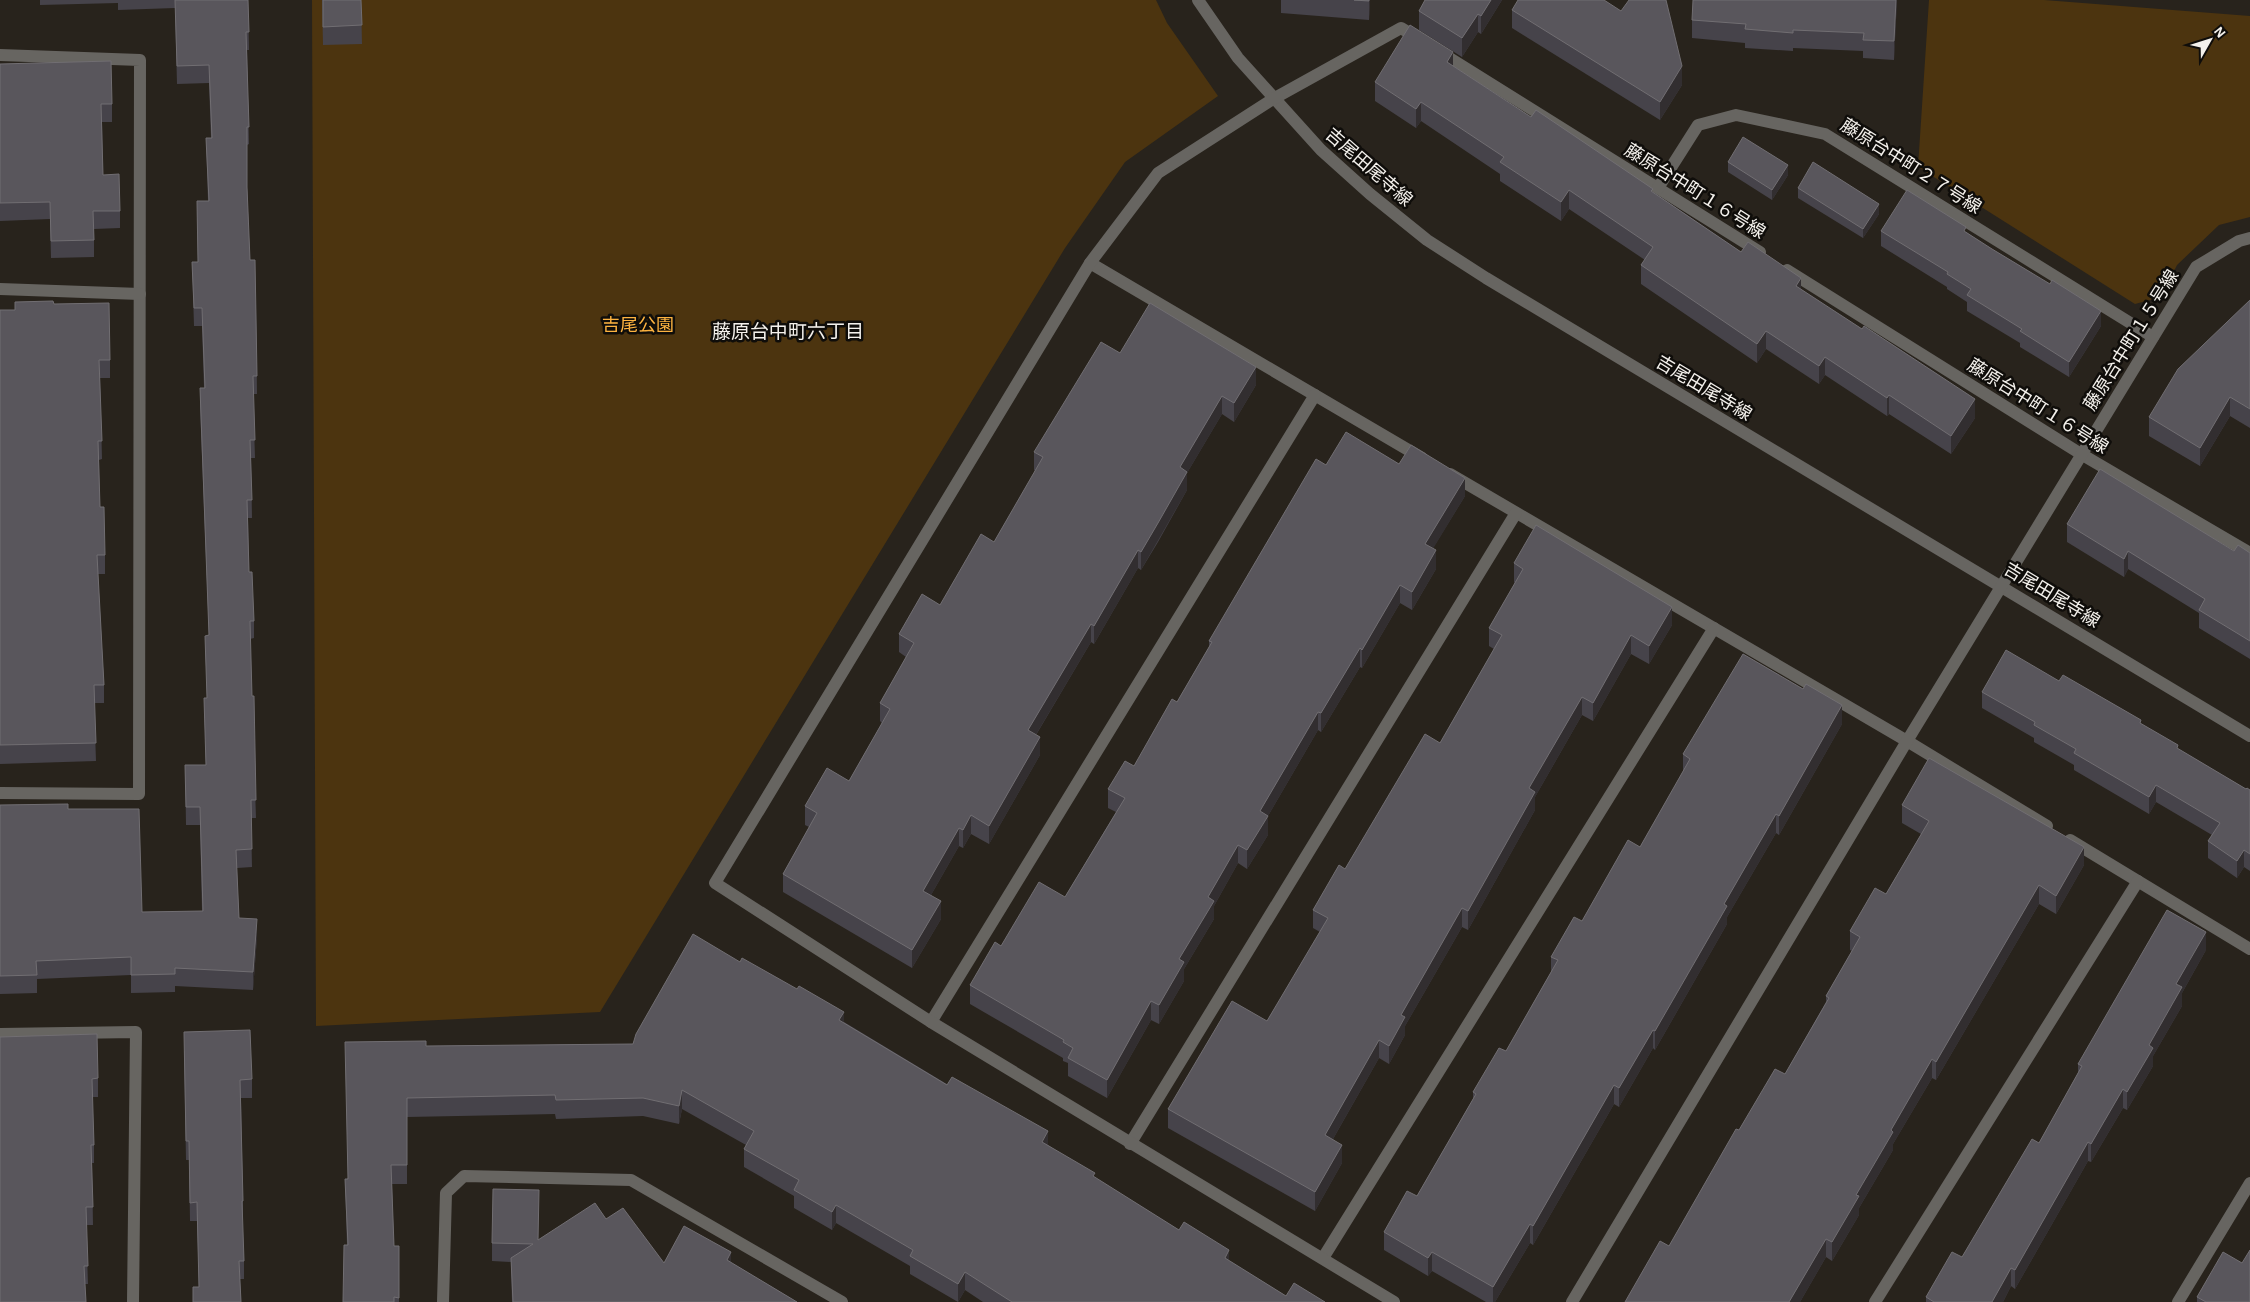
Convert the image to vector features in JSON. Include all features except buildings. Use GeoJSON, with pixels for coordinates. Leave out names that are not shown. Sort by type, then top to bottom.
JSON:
{"type":"FeatureCollection","features":[{"type":"Feature","properties":{"kind":"street","name":"吉尾田尾寺線"},"geometry":{"type":"LineString","coordinates":[[1198,0],[1238,58],[1320,150],[1427,240],[1495,283],[2003,586],[2250,736]]}},
{"type":"Feature","properties":{"kind":"street","name":"藤原台中町１６号線"},"geometry":{"type":"LineString","coordinates":[[1273,99],[1401,28],[2081,454],[2250,553]]}},
{"type":"Feature","properties":{"kind":"street"},"geometry":{"type":"LineString","coordinates":[[0,55],[140,60],[139,794],[0,794]]}},
{"type":"Feature","properties":{"kind":"street"},"geometry":{"type":"LineString","coordinates":[[1273,99],[1158,173],[1090,263],[715,882],[931,1022],[1394,1302]]}},
{"type":"Feature","properties":{"kind":"street","name":"藤原台中町２７号線"},"geometry":{"type":"LineString","coordinates":[[1658,188],[1698,125],[1736,115],[1825,134],[2153,337]]}},
{"type":"Feature","properties":{"kind":"street","name":"藤原台中町１５号線"},"geometry":{"type":"LineString","coordinates":[[1572,1302],[1907,741],[2196,267],[2239,241],[2250,238]]}},
{"type":"Feature","properties":{"kind":"street"},"geometry":{"type":"LineString","coordinates":[[1090,263],[1907,741],[2250,949]]}},
{"type":"Feature","properties":{"kind":"street"},"geometry":{"type":"LineString","coordinates":[[0,289],[140,294]]}},
{"type":"Feature","properties":{"kind":"street"},"geometry":{"type":"LineString","coordinates":[[931,1022],[1315,395]]}},
{"type":"Feature","properties":{"kind":"street"},"geometry":{"type":"LineString","coordinates":[[1130,1144],[1516,513]]}},
{"type":"Feature","properties":{"kind":"street"},"geometry":{"type":"LineString","coordinates":[[1323,1258],[1714,628]]}},
{"type":"Feature","properties":{"kind":"street"},"geometry":{"type":"LineString","coordinates":[[1875,1302],[2138,881]]}},
{"type":"Feature","properties":{"kind":"street"},"geometry":{"type":"LineString","coordinates":[[0,1034],[136,1032],[132,1302]]}},
{"type":"Feature","properties":{"kind":"street"},"geometry":{"type":"LineString","coordinates":[[444,1302],[446,1193],[464,1176],[632,1180],[842,1302]]}},
{"type":"Feature","properties":{"kind":"street"},"geometry":{"type":"LineString","coordinates":[[2178,1302],[2250,1183]]}},
{"type":"Feature","properties":{"kind":"green space","name":"吉尾公園"},"geometry":{"type":"Polygon","coordinates":[[[312,0],[1156,0],[1167,23],[1218,96],[1125,162],[1065,248],[600,1012],[316,1026],[312,0]]]}},
{"type":"Feature","properties":{"kind":"green space"},"geometry":{"type":"Polygon","coordinates":[[[1929,0],[2044,0],[2250,16],[2250,217],[2219,225],[2177,265],[2161,297],[2135,304],[1918,167],[1929,0]]]}},
{"type":"Feature","properties":{"kind":"district","name":"藤原台中町六丁目"},"geometry":{"type":"Point","coordinates":[788,331]}}]}
